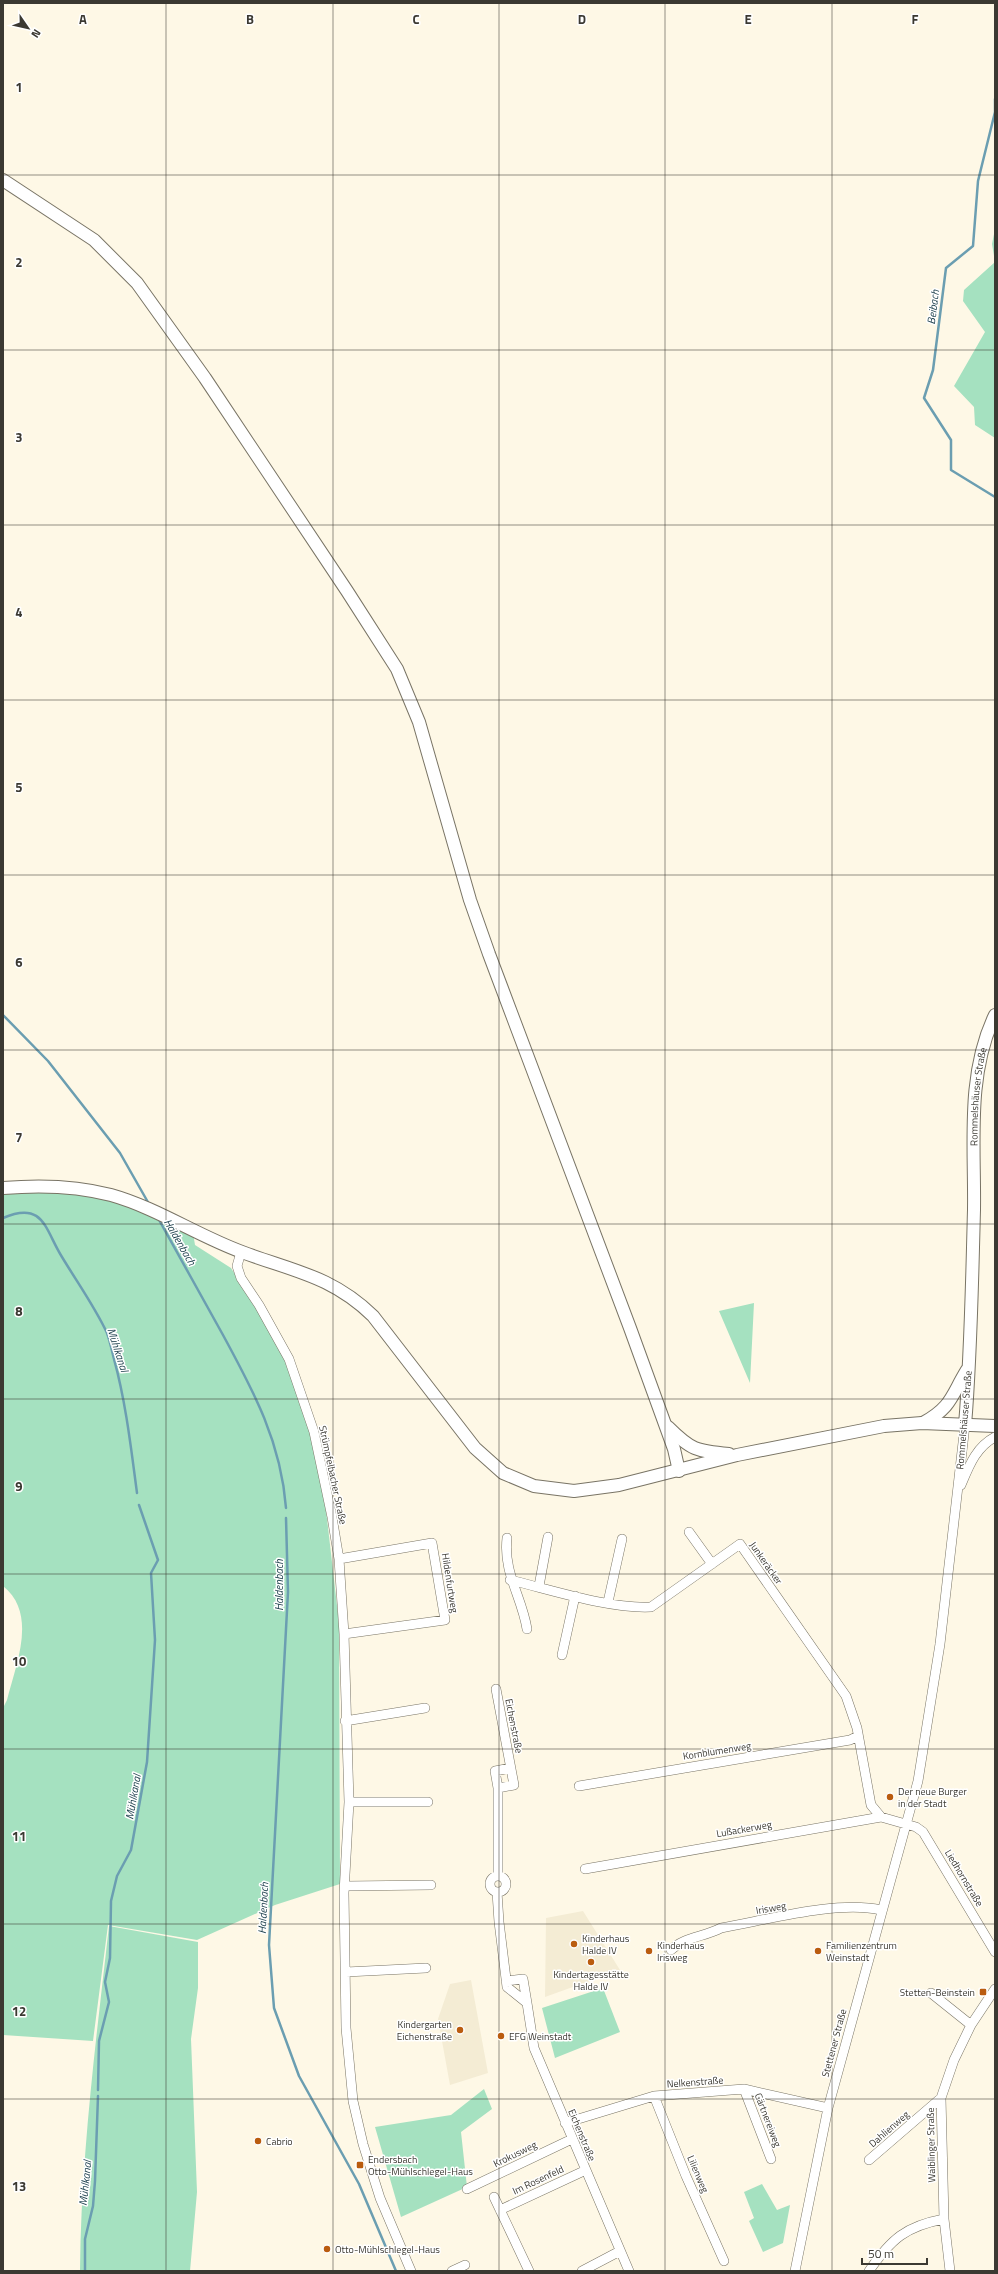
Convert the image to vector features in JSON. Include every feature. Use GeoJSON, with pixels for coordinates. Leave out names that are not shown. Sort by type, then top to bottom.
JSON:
{"type":"FeatureCollection","features":[{"type":"Feature","properties":{"kind":"main road"},"geometry":{"type":"LineString","coordinates":[[3,180],[94,240],[137,283],[205,378],[347,590],[397,669],[419,722],[443,809],[487,947],[674,1448],[679,1471]]}},
{"type":"Feature","properties":{"kind":"main road","name":"Rommelshäuser Straße"},"geometry":{"type":"LineString","coordinates":[[965,1425],[973,1259],[974,1101],[980,1056],[995,1015]]}},
{"type":"Feature","properties":{"kind":"main road"},"geometry":{"type":"LineString","coordinates":[[3,1188],[28,1187],[84,1190],[112,1196],[177,1222],[241,1252],[334,1285],[355,1299],[373,1316],[475,1448],[503,1473],[534,1486],[574,1491],[619,1485],[679,1471],[736,1454],[884,1426],[922,1424],[995,1426]]}},
{"type":"Feature","properties":{"kind":"main road"},"geometry":{"type":"LineString","coordinates":[[922,1424],[937,1415],[950,1402],[968,1368]]}},
{"type":"Feature","properties":{"kind":"main road"},"geometry":{"type":"LineString","coordinates":[[664,1424],[682,1441],[700,1451],[736,1454]]}},
{"type":"Feature","properties":{"kind":"street","name":"Strümpfelbacher Straße"},"geometry":{"type":"LineString","coordinates":[[241,1252],[237,1266],[241,1278],[259,1305],[289,1359],[314,1432],[339,1559],[344,1634],[345,1721],[349,1802],[346,1886],[346,2028],[353,2101],[363,2144],[380,2198],[411,2271]]}},
{"type":"Feature","properties":{"kind":"street","name":"Rommelshäuser Straße"},"geometry":{"type":"LineString","coordinates":[[906,1824],[918,1781],[932,1701],[965,1425]]}},
{"type":"Feature","properties":{"kind":"street"},"geometry":{"type":"LineString","coordinates":[[957,1493],[975,1456],[982,1446],[995,1437]]}},
{"type":"Feature","properties":{"kind":"street"},"geometry":{"type":"LineString","coordinates":[[689,1532],[712,1564]]}},
{"type":"Feature","properties":{"kind":"street"},"geometry":{"type":"LineString","coordinates":[[539,1586],[548,1537]]}},
{"type":"Feature","properties":{"kind":"street"},"geometry":{"type":"LineString","coordinates":[[507,1538],[507,1561],[510,1580],[524,1613],[527,1629]]}},
{"type":"Feature","properties":{"kind":"street"},"geometry":{"type":"LineString","coordinates":[[608,1602],[622,1539]]}},
{"type":"Feature","properties":{"kind":"street","name":"Hildenfurtweg"},"geometry":{"type":"LineString","coordinates":[[339,1559],[432,1543],[445,1620],[344,1634]]}},
{"type":"Feature","properties":{"kind":"street","name":"Junkeräcker"},"geometry":{"type":"LineString","coordinates":[[510,1580],[575,1596],[638,1608],[651,1607],[740,1544],[840,1685],[851,1708],[858,1736],[871,1805],[881,1817]]}},
{"type":"Feature","properties":{"kind":"street"},"geometry":{"type":"LineString","coordinates":[[562,1655],[575,1596]]}},
{"type":"Feature","properties":{"kind":"street","name":"Eichenstraße"},"geometry":{"type":"LineString","coordinates":[[496,1689],[514,1785],[498,1788]]}},
{"type":"Feature","properties":{"kind":"street"},"geometry":{"type":"LineString","coordinates":[[345,1721],[425,1708]]}},
{"type":"Feature","properties":{"kind":"street","name":"Kornblumenweg"},"geometry":{"type":"LineString","coordinates":[[579,1786],[850,1740],[858,1736]]}},
{"type":"Feature","properties":{"kind":"street","name":"Eichenstraße"},"geometry":{"type":"LineString","coordinates":[[511,1768],[495,1771],[498,1788],[498,1876],[491,1880],[490,1884],[493,1891],[497,1892],[506,1981],[523,1979],[534,2048],[629,2271]]}},
{"type":"Feature","properties":{"kind":"street"},"geometry":{"type":"LineString","coordinates":[[349,1802],[428,1802]]}},
{"type":"Feature","properties":{"kind":"street","name":"Lußackerweg"},"geometry":{"type":"LineString","coordinates":[[585,1869],[881,1817],[906,1824]]}},
{"type":"Feature","properties":{"kind":"street","name":"Stettener Straße"},"geometry":{"type":"LineString","coordinates":[[795,2271],[828,2108],[881,1910],[906,1824]]}},
{"type":"Feature","properties":{"kind":"street","name":"Liedhornstraße"},"geometry":{"type":"LineString","coordinates":[[906,1824],[923,1832],[995,1952]]}},
{"type":"Feature","properties":{"kind":"street"},"geometry":{"type":"LineString","coordinates":[[346,1886],[431,1885]]}},
{"type":"Feature","properties":{"kind":"street","name":"Irisweg"},"geometry":{"type":"LineString","coordinates":[[671,1950],[678,1943],[708,1935],[721,1928],[841,1907],[868,1907],[881,1910]]}},
{"type":"Feature","properties":{"kind":"street"},"geometry":{"type":"LineString","coordinates":[[346,1972],[426,1968]]}},
{"type":"Feature","properties":{"kind":"street"},"geometry":{"type":"LineString","coordinates":[[506,1981],[507,1986],[527,2003]]}},
{"type":"Feature","properties":{"kind":"street","name":"Waiblinger Straße"},"geometry":{"type":"LineString","coordinates":[[950,2271],[944,2219],[941,2098],[954,2060],[971,2025],[995,1989]]}},
{"type":"Feature","properties":{"kind":"street"},"geometry":{"type":"LineString","coordinates":[[931,1993],[971,2025]]}},
{"type":"Feature","properties":{"kind":"street","name":"Nelkenstraße"},"geometry":{"type":"LineString","coordinates":[[565,2123],[654,2096],[744,2089],[828,2108]]}},
{"type":"Feature","properties":{"kind":"street","name":"Gärtnereiweg"},"geometry":{"type":"LineString","coordinates":[[744,2089],[772,2159]]}},
{"type":"Feature","properties":{"kind":"street","name":"Lilienweg"},"geometry":{"type":"LineString","coordinates":[[654,2096],[686,2176],[724,2261]]}},
{"type":"Feature","properties":{"kind":"street","name":"Dahlienweg"},"geometry":{"type":"LineString","coordinates":[[869,2160],[941,2098]]}},
{"type":"Feature","properties":{"kind":"street","name":"Krokusweg"},"geometry":{"type":"LineString","coordinates":[[467,2189],[572,2139]]}},
{"type":"Feature","properties":{"kind":"street","name":"Im Rosenfeld"},"geometry":{"type":"LineString","coordinates":[[500,2210],[586,2170]]}},
{"type":"Feature","properties":{"kind":"street"},"geometry":{"type":"LineString","coordinates":[[494,2196],[529,2271]]}},
{"type":"Feature","properties":{"kind":"street"},"geometry":{"type":"LineString","coordinates":[[869,2271],[881,2254],[900,2235],[922,2223],[944,2219]]}},
{"type":"Feature","properties":{"kind":"street"},"geometry":{"type":"LineString","coordinates":[[582,2271],[620,2251]]}},
{"type":"Feature","properties":{"kind":"street"},"geometry":{"type":"LineString","coordinates":[[452,2271],[466,2265]]}},
{"type":"Feature","properties":{"kind":"shaded area","name":"Kinderhaus Halde IV"},"geometry":{"type":"Polygon","coordinates":[[[583,1911],[620,1970],[545,1997],[546,1918],[583,1911]]]}},
{"type":"Feature","properties":{"kind":"shaded area","name":"Kindergarten Eichenstraße"},"geometry":{"type":"Polygon","coordinates":[[[471,1980],[488,2073],[450,2085],[438,2019],[450,1984],[471,1980]]]}},
{"type":"Feature","properties":{"kind":"green space"},"geometry":{"type":"Polygon","coordinates":[[[995,229],[995,262],[992,244],[995,229]]]}},
{"type":"Feature","properties":{"kind":"green space"},"geometry":{"type":"Polygon","coordinates":[[[995,262],[995,438],[975,425],[974,407],[954,386],[985,332],[963,301],[964,290],[995,262]]]}},
{"type":"Feature","properties":{"kind":"green space"},"geometry":{"type":"Polygon","coordinates":[[[3,1191],[58,1191],[110,1198],[193,1233],[195,1245],[231,1268],[258,1310],[286,1362],[311,1435],[326,1510],[339,1623],[340,1884],[275,1905],[197,1940],[108,1925],[93,2041],[3,2035],[3,1708],[7,1700],[19,1655],[22,1640],[22,1625],[20,1611],[14,1597],[3,1586],[3,1191]]]}},
{"type":"Feature","properties":{"kind":"green space"},"geometry":{"type":"Polygon","coordinates":[[[754,1303],[750,1383],[719,1311],[754,1303]]]}},
{"type":"Feature","properties":{"kind":"green space"},"geometry":{"type":"Polygon","coordinates":[[[109,1926],[198,1942],[198,1988],[191,2039],[197,2192],[190,2271],[80,2271],[86,2141],[109,1926]]]}},
{"type":"Feature","properties":{"kind":"green space"},"geometry":{"type":"Polygon","coordinates":[[[603,1988],[620,2032],[555,2058],[542,2008],[603,1988]]]}},
{"type":"Feature","properties":{"kind":"green space"},"geometry":{"type":"Polygon","coordinates":[[[484,2089],[492,2109],[461,2132],[467,2187],[401,2217],[375,2127],[451,2115],[484,2089]]]}},
{"type":"Feature","properties":{"kind":"green space"},"geometry":{"type":"Polygon","coordinates":[[[762,2184],[777,2210],[790,2205],[783,2243],[763,2252],[749,2221],[754,2218],[744,2192],[762,2184]]]}},
{"type":"Feature","properties":{"kind":"waterway","name":"Beibach"},"geometry":{"type":"LineString","coordinates":[[995,99],[995,112],[978,181],[973,246],[946,268],[933,370],[924,398],[951,440],[951,470],[995,497]]}},
{"type":"Feature","properties":{"kind":"waterway","name":"Haldenbach"},"geometry":{"type":"LineString","coordinates":[[3,1015],[48,1061],[120,1153],[149,1204]]}},
{"type":"Feature","properties":{"kind":"waterway","name":"Mühlkanal"},"geometry":{"type":"LineString","coordinates":[[3,1218],[17,1213],[27,1213],[35,1215],[42,1221],[107,1333],[125,1409],[137,1493]]}},
{"type":"Feature","properties":{"kind":"waterway","name":"Haldenbach"},"geometry":{"type":"LineString","coordinates":[[158,1218],[223,1335],[255,1397],[272,1439],[283,1484],[286,1508]]}},
{"type":"Feature","properties":{"kind":"waterway","name":"Mühlkanal"},"geometry":{"type":"LineString","coordinates":[[98,2090],[99,2041],[109,2002],[105,1982],[110,1958],[111,1901],[117,1876],[131,1850],[147,1762],[155,1640],[151,1573],[158,1560],[139,1505]]}},
{"type":"Feature","properties":{"kind":"waterway","name":"Haldenbach"},"geometry":{"type":"LineString","coordinates":[[286,1518],[288,1592],[269,1945],[274,2008],[299,2076],[359,2184],[396,2271]]}},
{"type":"Feature","properties":{"kind":"waterway","name":"Mühlkanal"},"geometry":{"type":"LineString","coordinates":[[85,2271],[85,2239],[93,2206],[95,2181],[98,2096]]}},
{"type":"Feature","properties":{"kind":"place","name":"Der neue Burger in der Stadt"},"geometry":{"type":"Point","coordinates":[890,1797]}},
{"type":"Feature","properties":{"kind":"place","name":"Kinderhaus Halde IV"},"geometry":{"type":"Point","coordinates":[574,1944]}},
{"type":"Feature","properties":{"kind":"place","name":"Kinderhaus Irisweg"},"geometry":{"type":"Point","coordinates":[649,1951]}},
{"type":"Feature","properties":{"kind":"place","name":"Familienzentrum Weinstadt"},"geometry":{"type":"Point","coordinates":[818,1951]}},
{"type":"Feature","properties":{"kind":"place","name":"Kindertagesstätte Halde IV"},"geometry":{"type":"Point","coordinates":[591,1962]}},
{"type":"Feature","properties":{"kind":"place","name":"Stetten-Beinstein"},"geometry":{"type":"Point","coordinates":[983,1992]}},
{"type":"Feature","properties":{"kind":"place","name":"Kindergarten Eichenstraße"},"geometry":{"type":"Point","coordinates":[460,2030]}},
{"type":"Feature","properties":{"kind":"place","name":"EFG Weinstadt"},"geometry":{"type":"Point","coordinates":[501,2036]}},
{"type":"Feature","properties":{"kind":"place","name":"Cabrio"},"geometry":{"type":"Point","coordinates":[258,2141]}},
{"type":"Feature","properties":{"kind":"place","name":"Endersbach Otto-Mühlschlegel-Haus"},"geometry":{"type":"Point","coordinates":[360,2165]}},
{"type":"Feature","properties":{"kind":"place","name":"Otto-Mühlschlegel-Haus"},"geometry":{"type":"Point","coordinates":[327,2249]}}]}
